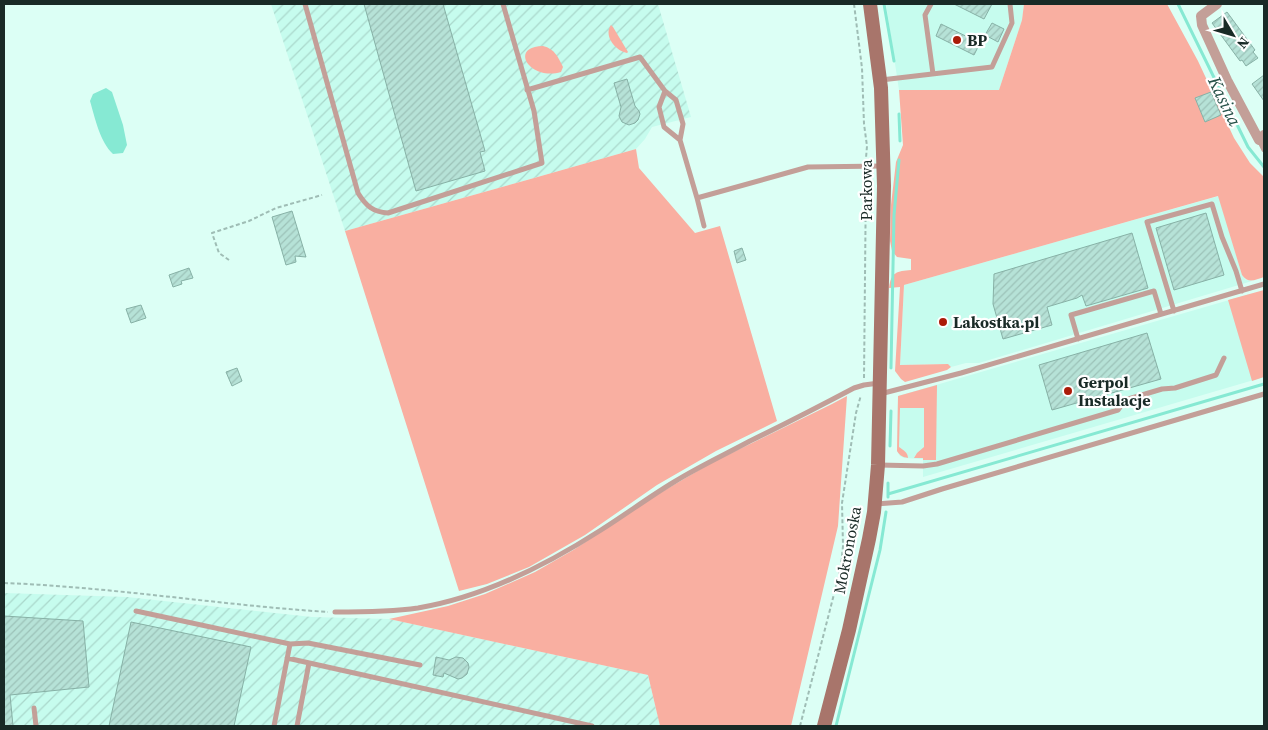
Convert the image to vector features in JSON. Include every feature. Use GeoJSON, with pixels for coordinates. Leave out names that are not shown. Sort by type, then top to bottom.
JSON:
{"type":"FeatureCollection","features":[{"type":"Feature","properties":{"kind":"main road","name":"Parkowa"},"geometry":{"type":"LineString","coordinates":[[870,4],[881,80],[883,166],[880,385]]}},
{"type":"Feature","properties":{"kind":"main road","name":"Mokronoska"},"geometry":{"type":"LineString","coordinates":[[824,726],[849,630],[869,539],[878,465],[880,385]]}},
{"type":"Feature","properties":{"kind":"street"},"geometry":{"type":"LineString","coordinates":[[1217,4],[1201,16],[1202,25],[1227,80],[1261,138]]}},
{"type":"Feature","properties":{"kind":"lane"},"geometry":{"type":"LineString","coordinates":[[305,4],[358,193],[363,202],[378,213],[388,213],[542,163],[534,111],[503,4]]}},
{"type":"Feature","properties":{"kind":"lane"},"geometry":{"type":"LineString","coordinates":[[931,4],[925,15],[933,74]]}},
{"type":"Feature","properties":{"kind":"lane"},"geometry":{"type":"LineString","coordinates":[[881,80],[992,67],[1012,23],[1010,4]]}},
{"type":"Feature","properties":{"kind":"lane"},"geometry":{"type":"LineString","coordinates":[[527,90],[640,57],[665,91],[676,100],[683,124],[680,140],[698,198],[704,226]]}},
{"type":"Feature","properties":{"kind":"lane"},"geometry":{"type":"LineString","coordinates":[[665,91],[659,107],[664,127],[680,140]]}},
{"type":"Feature","properties":{"kind":"lane"},"geometry":{"type":"LineString","coordinates":[[1261,138],[1264,150]]}},
{"type":"Feature","properties":{"kind":"lane"},"geometry":{"type":"LineString","coordinates":[[698,198],[808,167],[883,166]]}},
{"type":"Feature","properties":{"kind":"lane"},"geometry":{"type":"LineString","coordinates":[[1174,311],[1147,222],[1212,204],[1242,291]]}},
{"type":"Feature","properties":{"kind":"lane"},"geometry":{"type":"LineString","coordinates":[[335,612],[379,612],[418,608],[452,600],[516,577],[553,559],[700,467],[864,384],[880,385],[961,373],[1264,284]]}},
{"type":"Feature","properties":{"kind":"lane"},"geometry":{"type":"LineString","coordinates":[[1078,339],[1071,315],[1154,291],[1161,314]]}},
{"type":"Feature","properties":{"kind":"lane"},"geometry":{"type":"LineString","coordinates":[[878,465],[923,466],[936,464],[1118,410],[1125,400],[1162,389],[1175,388],[1216,375],[1224,358]]}},
{"type":"Feature","properties":{"kind":"lane"},"geometry":{"type":"LineString","coordinates":[[874,504],[902,502],[942,488],[1264,394]]}},
{"type":"Feature","properties":{"kind":"lane"},"geometry":{"type":"LineString","coordinates":[[136,611],[290,644],[308,643],[420,665]]}},
{"type":"Feature","properties":{"kind":"lane"},"geometry":{"type":"LineString","coordinates":[[274,726],[290,644]]}},
{"type":"Feature","properties":{"kind":"lane"},"geometry":{"type":"LineString","coordinates":[[287,658],[592,726]]}},
{"type":"Feature","properties":{"kind":"lane"},"geometry":{"type":"LineString","coordinates":[[297,726],[310,663]]}},
{"type":"Feature","properties":{"kind":"lane"},"geometry":{"type":"LineString","coordinates":[[34,708],[36,726]]}},
{"type":"Feature","properties":{"kind":"path"},"geometry":{"type":"LineString","coordinates":[[854,4],[862,68],[864,124],[867,139],[866,158]]}},
{"type":"Feature","properties":{"kind":"path"},"geometry":{"type":"LineString","coordinates":[[800,726],[841,567],[842,503],[856,413],[864,384],[866,176]]}},
{"type":"Feature","properties":{"kind":"path"},"geometry":{"type":"LineString","coordinates":[[229,260],[219,253],[212,233],[249,221],[276,208],[322,195]]}},
{"type":"Feature","properties":{"kind":"path"},"geometry":{"type":"LineString","coordinates":[[4,583],[151,594],[278,608],[335,612]]}},
{"type":"Feature","properties":{"kind":"shaded area"},"geometry":{"type":"Polygon","coordinates":[[[271,4],[658,4],[691,117],[652,127],[636,149],[345,231],[271,4]]]}},
{"type":"Feature","properties":{"kind":"shaded area"},"geometry":{"type":"Polygon","coordinates":[[[886,4],[1024,4],[1022,20],[999,90],[899,90],[886,4]]]}},
{"type":"Feature","properties":{"kind":"shaded area"},"geometry":{"type":"Polygon","coordinates":[[[1024,4],[1167,4],[1198,61],[1234,138],[1250,163],[1264,177],[1264,277],[1247,280],[1242,275],[1218,196],[904,285],[900,365],[948,364],[951,367],[947,370],[905,382],[895,371],[900,287],[889,288],[891,279],[896,273],[911,270],[911,259],[897,257],[892,251],[890,241],[891,205],[896,162],[903,145],[899,90],[999,90],[1022,20],[1024,4]]]}},
{"type":"Feature","properties":{"kind":"shaded area"},"geometry":{"type":"Polygon","coordinates":[[[611,25],[627,53],[623,52],[612,42],[609,34],[611,25]]]}},
{"type":"Feature","properties":{"kind":"shaded area"},"geometry":{"type":"Polygon","coordinates":[[[543,46],[553,51],[558,57],[563,67],[561,72],[550,74],[540,72],[527,63],[525,57],[527,52],[532,48],[543,46]]]}},
{"type":"Feature","properties":{"kind":"shaded area"},"geometry":{"type":"Polygon","coordinates":[[[106,88],[112,92],[123,125],[127,145],[123,153],[113,154],[108,149],[98,129],[90,101],[93,94],[106,88]]]}},
{"type":"Feature","properties":{"kind":"shaded area"},"geometry":{"type":"Polygon","coordinates":[[[636,149],[639,168],[695,233],[720,226],[777,421],[716,451],[657,485],[585,535],[529,567],[487,584],[459,591],[345,231],[636,149]]]}},
{"type":"Feature","properties":{"kind":"shaded area"},"geometry":{"type":"Polygon","coordinates":[[[1219,196],[1242,275],[1246,280],[1252,281],[979,363],[966,363],[951,367],[947,364],[900,365],[904,285],[1219,196]]]}},
{"type":"Feature","properties":{"kind":"shaded area"},"geometry":{"type":"Polygon","coordinates":[[[1264,290],[1264,377],[1252,381],[1228,300],[1264,290]]]}},
{"type":"Feature","properties":{"kind":"shaded area","name":"Gerpol Instalacje"},"geometry":{"type":"Polygon","coordinates":[[[1250,294],[1264,342],[1264,377],[923,477],[923,459],[904,458],[897,451],[898,396],[1250,294]]]}},
{"type":"Feature","properties":{"kind":"shaded area"},"geometry":{"type":"Polygon","coordinates":[[[937,385],[936,460],[914,458],[924,447],[924,408],[900,408],[899,447],[906,453],[908,458],[903,457],[897,451],[898,396],[937,385]]]}},
{"type":"Feature","properties":{"kind":"shaded area"},"geometry":{"type":"Polygon","coordinates":[[[847,396],[838,526],[791,726],[660,726],[648,675],[389,619],[448,606],[485,594],[535,572],[575,549],[645,502],[711,463],[847,396]]]}},
{"type":"Feature","properties":{"kind":"shaded area"},"geometry":{"type":"Polygon","coordinates":[[[4,593],[127,597],[312,617],[389,619],[648,675],[660,726],[4,726],[4,593]]]}},
{"type":"Feature","properties":{"kind":"building"},"geometry":{"type":"Polygon","coordinates":[[[364,4],[443,4],[485,151],[480,152],[485,171],[416,191],[364,4]]]}},
{"type":"Feature","properties":{"kind":"building"},"geometry":{"type":"Polygon","coordinates":[[[954,4],[992,4],[984,19],[954,4]]]}},
{"type":"Feature","properties":{"kind":"building"},"geometry":{"type":"Polygon","coordinates":[[[1227,12],[1255,50],[1253,52],[1258,58],[1246,66],[1242,60],[1240,61],[1212,23],[1227,12]]]}},
{"type":"Feature","properties":{"kind":"building"},"geometry":{"type":"Polygon","coordinates":[[[992,23],[1004,29],[998,42],[985,35],[992,23]]]}},
{"type":"Feature","properties":{"kind":"building"},"geometry":{"type":"Polygon","coordinates":[[[941,24],[980,43],[974,55],[936,36],[941,24]]]}},
{"type":"Feature","properties":{"kind":"building"},"geometry":{"type":"Polygon","coordinates":[[[1264,75],[1264,101],[1252,84],[1264,75]]]}},
{"type":"Feature","properties":{"kind":"building"},"geometry":{"type":"Polygon","coordinates":[[[627,79],[635,106],[640,114],[635,123],[629,125],[622,122],[619,116],[621,107],[614,83],[627,79]]]}},
{"type":"Feature","properties":{"kind":"building"},"geometry":{"type":"Polygon","coordinates":[[[1211,92],[1221,115],[1205,122],[1195,98],[1211,92]]]}},
{"type":"Feature","properties":{"kind":"building"},"geometry":{"type":"Polygon","coordinates":[[[292,211],[306,257],[295,256],[296,262],[286,265],[272,217],[292,211]]]}},
{"type":"Feature","properties":{"kind":"building"},"geometry":{"type":"Polygon","coordinates":[[[1206,213],[1224,275],[1174,290],[1156,228],[1206,213]]]}},
{"type":"Feature","properties":{"kind":"building"},"geometry":{"type":"Polygon","coordinates":[[[1132,233],[1148,288],[1086,306],[1082,295],[1047,307],[1052,325],[1003,339],[993,304],[994,274],[1132,233]]]}},
{"type":"Feature","properties":{"kind":"building"},"geometry":{"type":"Polygon","coordinates":[[[742,248],[746,260],[737,263],[734,251],[742,248]]]}},
{"type":"Feature","properties":{"kind":"building"},"geometry":{"type":"Polygon","coordinates":[[[189,268],[193,278],[181,281],[182,284],[173,287],[169,275],[189,268]]]}},
{"type":"Feature","properties":{"kind":"building"},"geometry":{"type":"Polygon","coordinates":[[[141,305],[146,318],[131,323],[126,309],[141,305]]]}},
{"type":"Feature","properties":{"kind":"building"},"geometry":{"type":"Polygon","coordinates":[[[1147,333],[1161,379],[1052,410],[1039,365],[1147,333]]]}},
{"type":"Feature","properties":{"kind":"building"},"geometry":{"type":"Polygon","coordinates":[[[237,368],[242,381],[232,386],[226,372],[237,368]]]}},
{"type":"Feature","properties":{"kind":"building"},"geometry":{"type":"Polygon","coordinates":[[[4,616],[83,621],[89,687],[10,695],[13,726],[4,726],[4,616]]]}},
{"type":"Feature","properties":{"kind":"building"},"geometry":{"type":"Polygon","coordinates":[[[131,622],[251,647],[234,726],[109,726],[131,622]]]}},
{"type":"Feature","properties":{"kind":"building"},"geometry":{"type":"Polygon","coordinates":[[[436,657],[449,660],[456,657],[463,658],[469,667],[467,674],[458,679],[444,673],[443,677],[433,675],[436,657]]]}},
{"type":"Feature","properties":{"kind":"waterway"},"geometry":{"type":"LineString","coordinates":[[884,4],[894,61]]}},
{"type":"Feature","properties":{"kind":"waterway","name":"Kasina"},"geometry":{"type":"LineString","coordinates":[[1178,4],[1248,147],[1264,167]]}},
{"type":"Feature","properties":{"kind":"waterway"},"geometry":{"type":"LineString","coordinates":[[899,114],[900,141]]}},
{"type":"Feature","properties":{"kind":"waterway"},"geometry":{"type":"LineString","coordinates":[[891,368],[894,215],[899,160]]}},
{"type":"Feature","properties":{"kind":"waterway"},"geometry":{"type":"LineString","coordinates":[[888,497],[888,494],[1264,384]]}},
{"type":"Feature","properties":{"kind":"waterway"},"geometry":{"type":"LineString","coordinates":[[890,446],[891,411]]}},
{"type":"Feature","properties":{"kind":"waterway"},"geometry":{"type":"LineString","coordinates":[[888,483],[888,494]]}},
{"type":"Feature","properties":{"kind":"waterway"},"geometry":{"type":"LineString","coordinates":[[836,726],[880,550],[886,512]]}},
{"type":"Feature","properties":{"kind":"place","name":"BP"},"geometry":{"type":"Point","coordinates":[957,40]}},
{"type":"Feature","properties":{"kind":"place","name":"Lakostka.pl"},"geometry":{"type":"Point","coordinates":[943,322]}},
{"type":"Feature","properties":{"kind":"place","name":"Gerpol Instalacje"},"geometry":{"type":"Point","coordinates":[1068,391]}}]}
